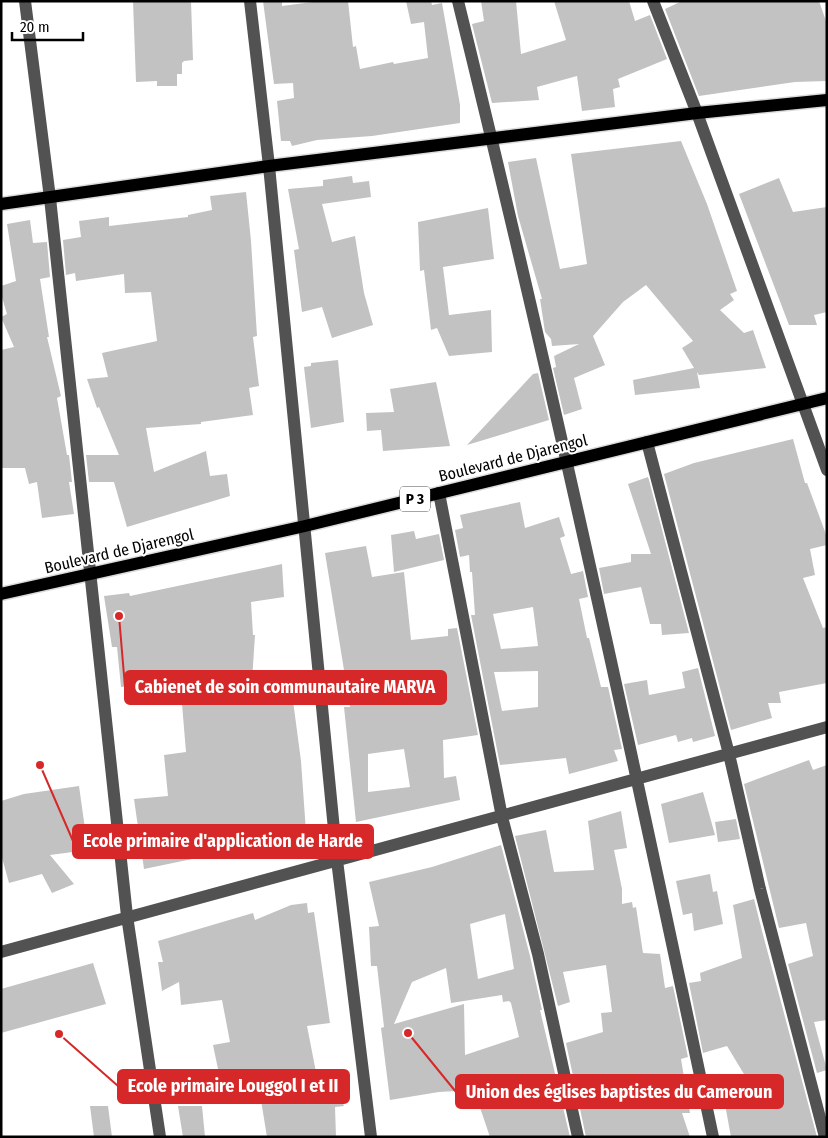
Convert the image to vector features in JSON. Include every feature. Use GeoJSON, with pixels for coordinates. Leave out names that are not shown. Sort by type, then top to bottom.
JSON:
{"type":"FeatureCollection","features":[{"type":"Feature","properties":{"kind":"main road"},"geometry":{"type":"LineString","coordinates":[[1,204],[269,166],[697,113],[827,100]]}},
{"type":"Feature","properties":{"kind":"main road","name":"Boulevard de Djarengol"},"geometry":{"type":"LineString","coordinates":[[1,594],[305,526],[827,398]]}},
{"type":"Feature","properties":{"kind":"street"},"geometry":{"type":"LineString","coordinates":[[25,1],[50,198],[88,575],[126,916],[160,1137]]}},
{"type":"Feature","properties":{"kind":"street"},"geometry":{"type":"LineString","coordinates":[[250,1],[269,166],[337,860],[371,1137]]}},
{"type":"Feature","properties":{"kind":"street"},"geometry":{"type":"LineString","coordinates":[[458,1],[492,139],[638,779],[713,1137]]}},
{"type":"Feature","properties":{"kind":"street"},"geometry":{"type":"LineString","coordinates":[[653,1],[697,113],[827,470]]}},
{"type":"Feature","properties":{"kind":"street"},"geometry":{"type":"LineString","coordinates":[[646,442],[729,754],[760,889],[825,1137]]}},
{"type":"Feature","properties":{"kind":"street"},"geometry":{"type":"LineString","coordinates":[[439,492],[502,817],[538,954],[578,1137]]}},
{"type":"Feature","properties":{"kind":"street"},"geometry":{"type":"LineString","coordinates":[[1,952],[126,916],[502,817],[827,727]]}},
{"type":"Feature","properties":{"kind":"building"},"geometry":{"type":"Polygon","coordinates":[[[133,1],[191,1],[193,60],[182,63],[182,74],[177,74],[177,86],[157,86],[157,81],[136,82],[133,1]]]}},
{"type":"Feature","properties":{"kind":"building"},"geometry":{"type":"Polygon","coordinates":[[[263,1],[282,1],[282,6],[320,1],[348,1],[353,47],[356,46],[360,69],[393,62],[394,64],[428,58],[424,22],[411,24],[406,1],[431,1],[432,5],[442,3],[460,105],[460,123],[372,136],[317,140],[292,146],[290,141],[281,141],[277,101],[294,98],[293,83],[274,84],[263,1]]]}},
{"type":"Feature","properties":{"kind":"building"},"geometry":{"type":"Polygon","coordinates":[[[481,1],[516,1],[521,54],[566,40],[554,1],[629,1],[635,21],[650,15],[667,59],[618,79],[620,87],[613,89],[615,107],[582,111],[577,76],[537,87],[539,100],[492,103],[472,24],[484,21],[481,1]]]}},
{"type":"Feature","properties":{"kind":"building"},"geometry":{"type":"Polygon","coordinates":[[[682,1],[819,1],[827,24],[827,81],[795,82],[699,96],[665,9],[682,1]]]}},
{"type":"Feature","properties":{"kind":"building"},"geometry":{"type":"Polygon","coordinates":[[[681,141],[707,204],[737,291],[730,294],[734,300],[720,310],[744,333],[753,330],[766,368],[699,375],[697,372],[700,388],[635,395],[633,380],[694,368],[682,348],[693,341],[646,285],[623,302],[593,336],[605,365],[574,378],[582,409],[564,415],[553,368],[556,367],[554,356],[579,344],[552,346],[551,339],[545,332],[540,299],[542,299],[518,216],[508,162],[536,158],[560,269],[587,264],[571,154],[681,141]]]}},
{"type":"Feature","properties":{"kind":"building"},"geometry":{"type":"Polygon","coordinates":[[[352,176],[353,183],[369,181],[371,197],[322,204],[332,242],[355,236],[364,293],[373,325],[332,338],[322,307],[302,312],[294,250],[299,249],[288,189],[323,186],[323,180],[352,176]]]}},
{"type":"Feature","properties":{"kind":"building"},"geometry":{"type":"Polygon","coordinates":[[[779,178],[793,212],[827,207],[827,312],[814,315],[817,325],[789,325],[739,194],[779,178]]]}},
{"type":"Feature","properties":{"kind":"building"},"geometry":{"type":"Polygon","coordinates":[[[246,192],[257,336],[253,337],[259,386],[249,388],[253,415],[201,422],[201,424],[146,428],[154,472],[206,451],[210,476],[227,474],[230,496],[127,527],[114,482],[89,482],[86,455],[119,455],[99,407],[97,408],[87,379],[108,377],[102,353],[157,341],[151,292],[125,293],[124,274],[76,281],[75,273],[66,275],[63,240],[81,237],[79,221],[109,217],[109,226],[188,217],[188,215],[212,210],[210,196],[246,192]]]}},
{"type":"Feature","properties":{"kind":"building"},"geometry":{"type":"Polygon","coordinates":[[[488,208],[494,259],[443,267],[449,315],[491,310],[492,352],[449,356],[437,328],[431,330],[424,270],[420,271],[418,222],[488,208]]]}},
{"type":"Feature","properties":{"kind":"building"},"geometry":{"type":"Polygon","coordinates":[[[30,220],[33,243],[47,242],[50,277],[40,279],[49,337],[47,337],[61,396],[57,398],[67,455],[69,455],[72,482],[69,482],[74,514],[42,518],[37,482],[29,484],[25,468],[1,468],[1,350],[14,347],[1,317],[7,314],[1,294],[1,286],[16,281],[7,224],[30,220]]]}},
{"type":"Feature","properties":{"kind":"building"},"geometry":{"type":"Polygon","coordinates":[[[338,360],[344,422],[311,428],[304,367],[311,366],[311,363],[338,360]]]}},
{"type":"Feature","properties":{"kind":"building"},"geometry":{"type":"Polygon","coordinates":[[[538,373],[549,420],[467,445],[533,374],[538,373]]]}},
{"type":"Feature","properties":{"kind":"building"},"geometry":{"type":"Polygon","coordinates":[[[436,382],[450,446],[383,451],[381,430],[367,431],[366,413],[394,412],[390,389],[436,382]]]}},
{"type":"Feature","properties":{"kind":"building"},"geometry":{"type":"Polygon","coordinates":[[[793,439],[805,483],[807,483],[827,537],[827,545],[810,549],[815,575],[803,578],[823,628],[827,627],[827,683],[779,692],[781,703],[768,703],[772,718],[731,730],[664,474],[694,463],[793,439]]]}},
{"type":"Feature","properties":{"kind":"building"},"geometry":{"type":"Polygon","coordinates":[[[648,477],[689,633],[662,635],[661,624],[650,624],[641,587],[604,594],[599,568],[631,562],[631,554],[651,554],[628,484],[648,477]]]}},
{"type":"Feature","properties":{"kind":"building"},"geometry":{"type":"Polygon","coordinates":[[[520,502],[525,528],[559,517],[565,536],[560,538],[571,574],[583,571],[588,597],[579,599],[587,638],[589,638],[601,687],[608,687],[622,749],[614,750],[618,761],[569,774],[566,758],[500,765],[471,615],[475,615],[469,555],[460,557],[455,530],[463,528],[460,515],[520,502]],[[533,607],[493,614],[501,649],[538,646],[533,607]],[[538,671],[494,672],[502,711],[538,707],[538,671]]]}},
{"type":"Feature","properties":{"kind":"building"},"geometry":{"type":"Polygon","coordinates":[[[414,531],[416,539],[439,534],[444,560],[394,572],[391,535],[414,531]]]}},
{"type":"Feature","properties":{"kind":"building"},"geometry":{"type":"Polygon","coordinates":[[[366,546],[372,577],[404,572],[411,640],[448,636],[448,629],[457,628],[478,735],[443,740],[444,778],[456,776],[460,800],[356,822],[344,707],[350,707],[325,553],[366,546]],[[404,749],[368,754],[368,792],[410,787],[404,749]]]}},
{"type":"Feature","properties":{"kind":"building"},"geometry":{"type":"Polygon","coordinates":[[[282,564],[284,597],[251,602],[253,635],[255,635],[252,681],[290,678],[301,761],[306,832],[254,837],[255,846],[144,869],[134,799],[168,796],[164,755],[186,752],[181,692],[180,688],[164,689],[163,683],[121,687],[117,647],[112,647],[104,596],[129,593],[130,596],[282,564]]]}},
{"type":"Feature","properties":{"kind":"building"},"geometry":{"type":"Polygon","coordinates":[[[698,668],[715,736],[693,742],[692,738],[678,742],[676,735],[638,745],[624,684],[647,680],[649,695],[685,688],[682,672],[698,668]]]}},
{"type":"Feature","properties":{"kind":"building"},"geometry":{"type":"Polygon","coordinates":[[[809,760],[813,770],[827,765],[827,1020],[814,1022],[827,1070],[817,1073],[788,964],[813,956],[806,923],[779,928],[744,784],[809,760]]]}},
{"type":"Feature","properties":{"kind":"building"},"geometry":{"type":"Polygon","coordinates":[[[79,786],[88,850],[50,855],[74,884],[52,893],[42,874],[9,883],[1,854],[1,801],[24,794],[79,786]]]}},
{"type":"Feature","properties":{"kind":"building"},"geometry":{"type":"Polygon","coordinates":[[[703,792],[715,835],[669,843],[661,804],[703,792]]]}},
{"type":"Feature","properties":{"kind":"building"},"geometry":{"type":"Polygon","coordinates":[[[621,811],[627,848],[614,850],[622,889],[622,904],[632,902],[633,908],[636,907],[643,953],[660,954],[665,988],[673,986],[688,1057],[681,1059],[690,1113],[682,1113],[690,1137],[586,1137],[566,1043],[603,1032],[601,1013],[612,1012],[606,965],[563,972],[570,1002],[558,1006],[515,836],[546,830],[554,872],[594,870],[588,821],[621,811]]]}},
{"type":"Feature","properties":{"kind":"building"},"geometry":{"type":"Polygon","coordinates":[[[736,819],[740,839],[718,842],[715,822],[736,819]]]}},
{"type":"Feature","properties":{"kind":"building"},"geometry":{"type":"Polygon","coordinates":[[[501,845],[530,956],[542,1010],[540,1010],[570,1137],[490,1137],[474,1090],[439,1092],[390,1100],[381,1028],[384,1027],[377,966],[371,966],[369,927],[379,926],[369,882],[432,867],[501,845]],[[505,914],[470,924],[478,979],[514,969],[505,914]],[[446,968],[412,982],[394,1024],[464,1004],[465,1055],[519,1037],[511,1003],[509,1001],[503,1002],[502,995],[451,1003],[446,968]]]}},
{"type":"Feature","properties":{"kind":"building"},"geometry":{"type":"Polygon","coordinates":[[[710,874],[713,892],[717,891],[723,924],[694,931],[692,913],[683,915],[676,881],[710,874]]]}},
{"type":"Feature","properties":{"kind":"building"},"geometry":{"type":"Polygon","coordinates":[[[754,899],[817,1137],[731,1137],[722,1088],[750,1084],[727,1046],[703,1053],[689,983],[701,981],[700,973],[742,958],[733,905],[754,899]]]}},
{"type":"Feature","properties":{"kind":"building"},"geometry":{"type":"Polygon","coordinates":[[[307,903],[308,913],[314,912],[330,1023],[307,1026],[316,1072],[329,1070],[344,1106],[335,1107],[336,1137],[267,1137],[260,1094],[248,1096],[247,1089],[223,1093],[213,1045],[230,1042],[222,1000],[181,1005],[179,982],[162,991],[158,962],[163,962],[158,941],[253,913],[255,920],[291,905],[307,903]]]}},
{"type":"Feature","properties":{"kind":"building"},"geometry":{"type":"Polygon","coordinates":[[[93,963],[106,1004],[1,1033],[1,989],[93,963]]]}},
{"type":"Feature","properties":{"kind":"building"},"geometry":{"type":"Polygon","coordinates":[[[90,1106],[108,1106],[112,1137],[94,1137],[90,1106]]]}},
{"type":"Feature","properties":{"kind":"building"},"geometry":{"type":"Polygon","coordinates":[[[178,1106],[202,1106],[205,1137],[183,1137],[178,1106]]]}},
{"type":"Feature","properties":{"kind":"place","name":"Cabienet de soin communautaire MARVA"},"geometry":{"type":"Point","coordinates":[119,616]}},
{"type":"Feature","properties":{"kind":"place","name":"Ecole primaire d'application de Harde"},"geometry":{"type":"Point","coordinates":[40,765]}},
{"type":"Feature","properties":{"kind":"place","name":"Union des églises baptistes du Cameroun"},"geometry":{"type":"Point","coordinates":[408,1033]}},
{"type":"Feature","properties":{"kind":"place","name":"Ecole primaire Louggol I et II"},"geometry":{"type":"Point","coordinates":[59,1034]}}]}
